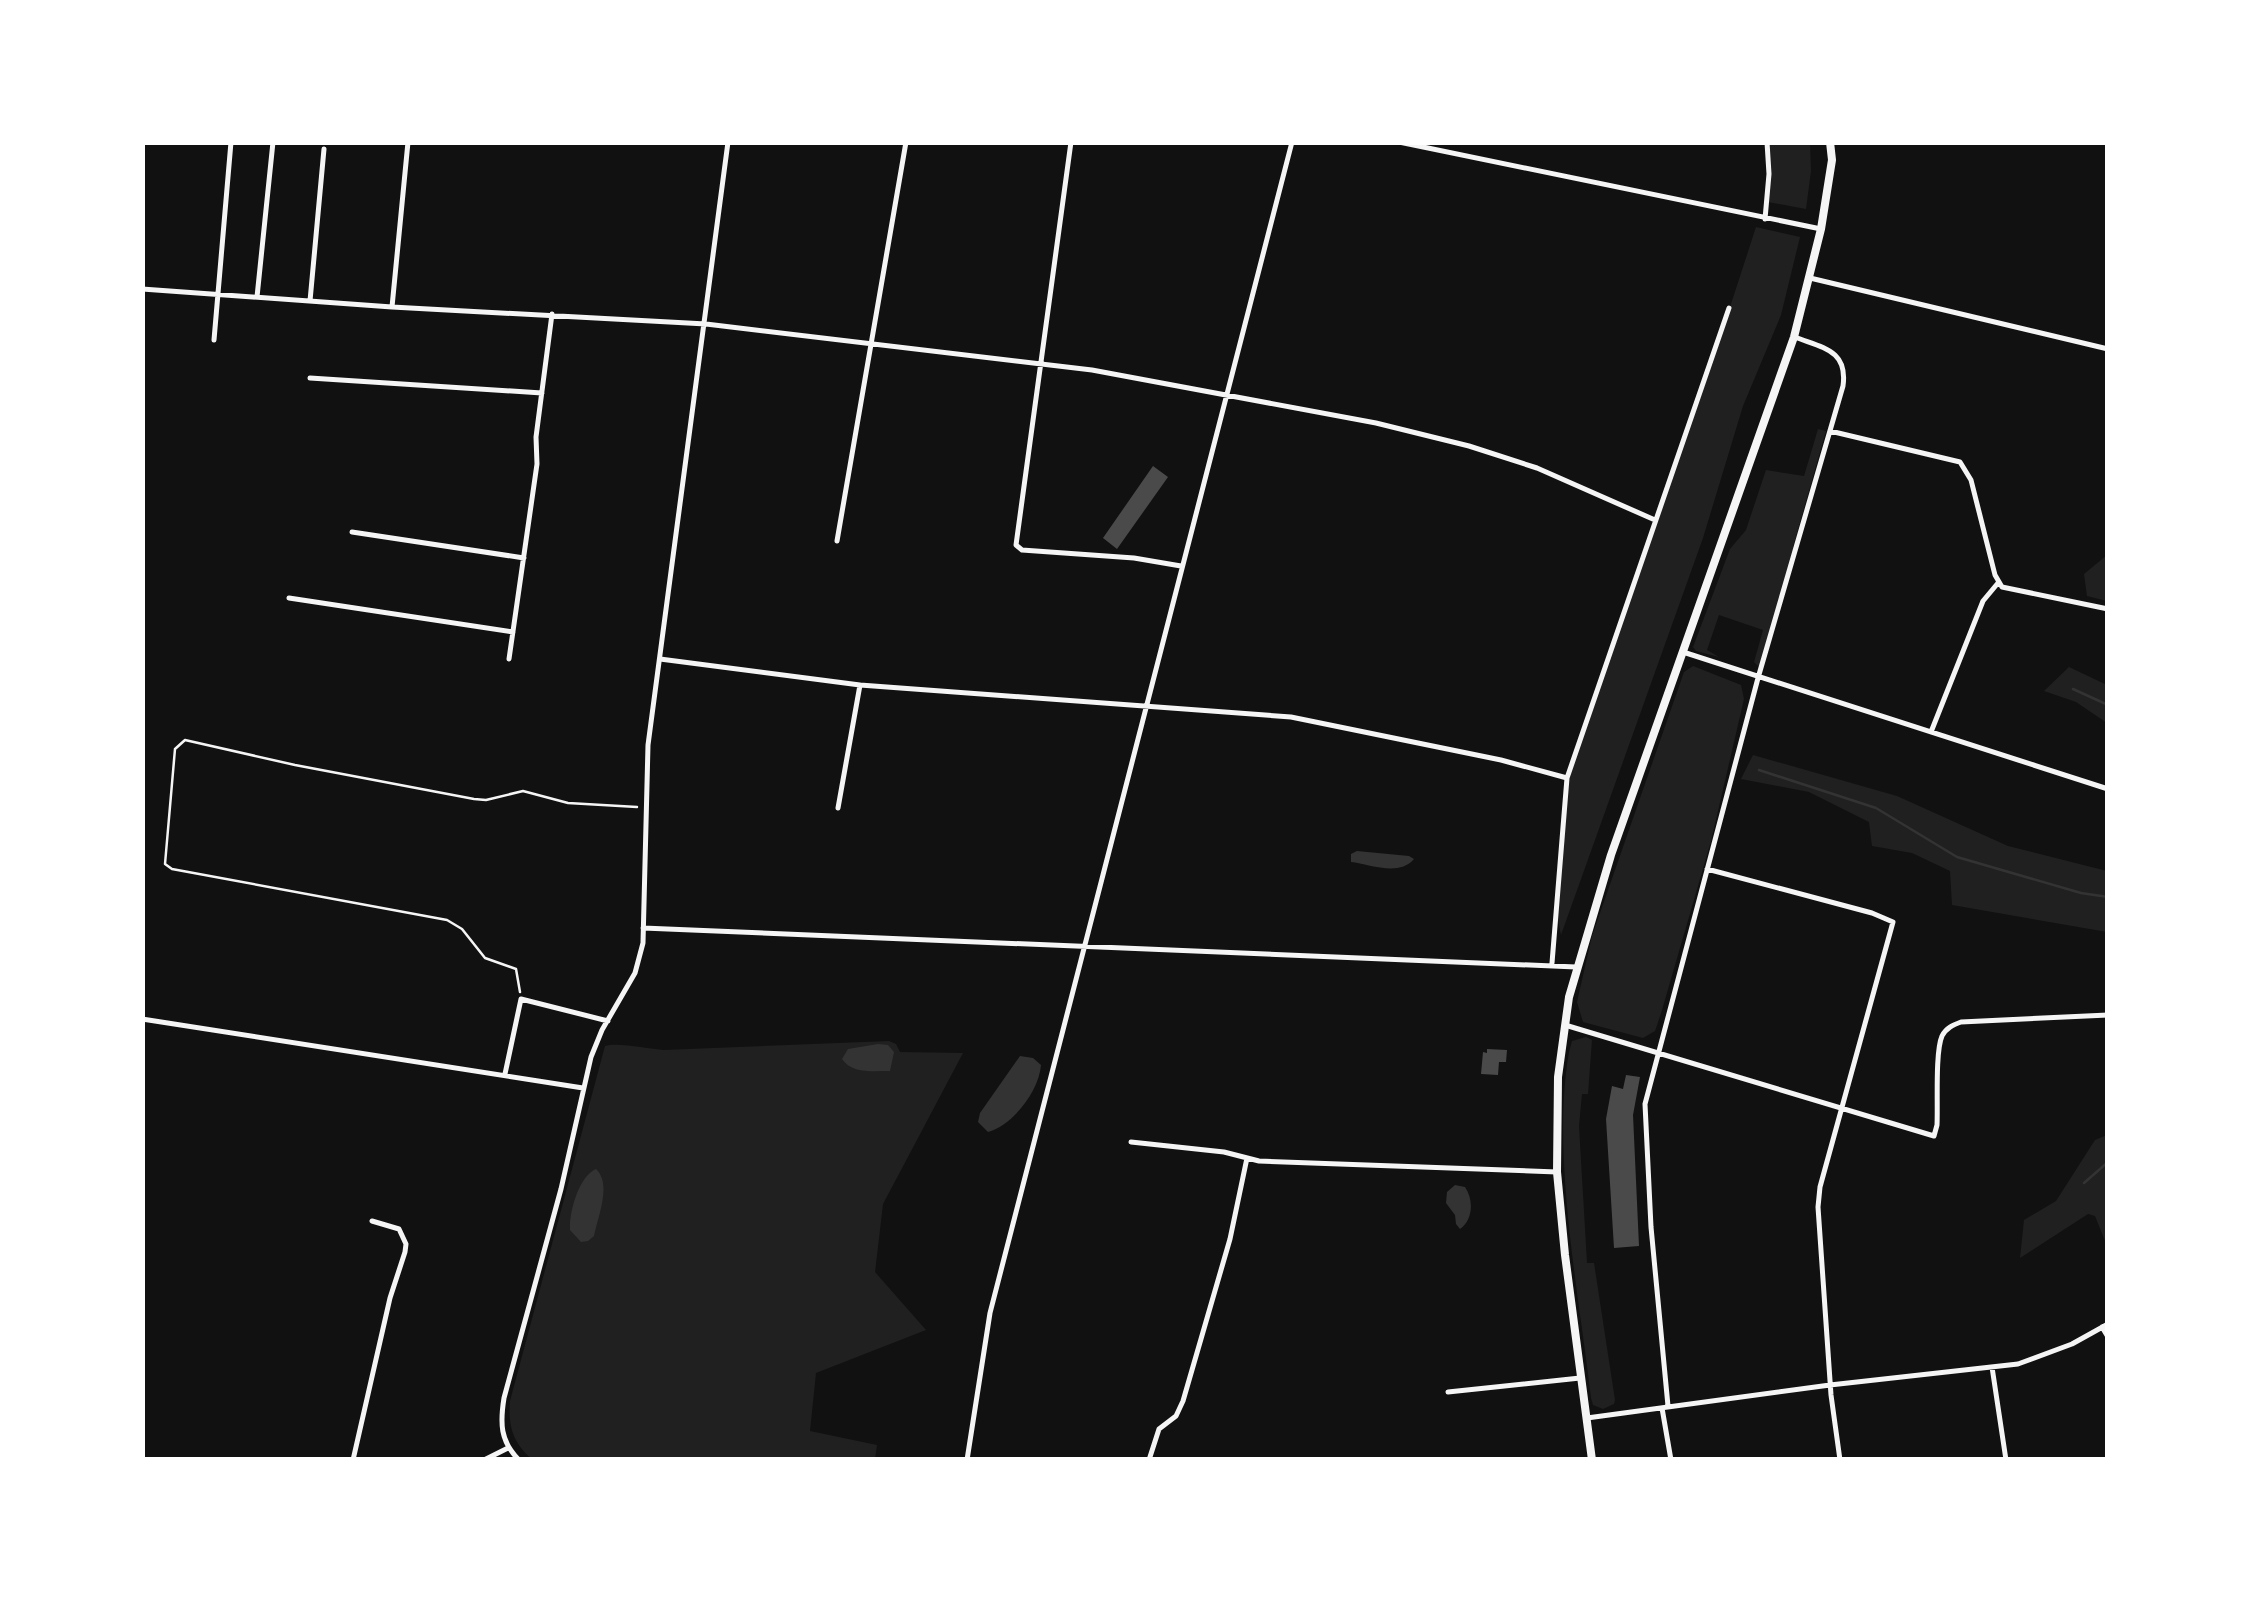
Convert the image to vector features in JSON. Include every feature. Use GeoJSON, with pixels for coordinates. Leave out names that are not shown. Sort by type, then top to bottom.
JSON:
{"type":"FeatureCollection","features":[{"type":"Feature","properties":{"kind":"main road"},"geometry":{"type":"LineString","coordinates":[[1592,1460],[1557,1172],[1558,1078],[1564,1025],[1576,967],[1606,871],[1794,337],[1821,229],[1832,160],[1830,142]]}},
{"type":"Feature","properties":{"kind":"street"},"geometry":{"type":"LineString","coordinates":[[214,340],[231,142]]}},
{"type":"Feature","properties":{"kind":"street"},"geometry":{"type":"LineString","coordinates":[[257,296],[273,142]]}},
{"type":"Feature","properties":{"kind":"street"},"geometry":{"type":"LineString","coordinates":[[392,308],[408,142]]}},
{"type":"Feature","properties":{"kind":"street"},"geometry":{"type":"LineString","coordinates":[[519,1460],[508,1448],[501,1428],[504,1398],[566,1172],[596,1042],[638,966],[643,928],[648,744],[728,142]]}},
{"type":"Feature","properties":{"kind":"street"},"geometry":{"type":"LineString","coordinates":[[836,541],[906,142]]}},
{"type":"Feature","properties":{"kind":"street"},"geometry":{"type":"LineString","coordinates":[[1071,142],[1018,547],[1180,566]]}},
{"type":"Feature","properties":{"kind":"street"},"geometry":{"type":"LineString","coordinates":[[967,1460],[990,1313],[1292,142]]}},
{"type":"Feature","properties":{"kind":"street"},"geometry":{"type":"LineString","coordinates":[[1399,142],[1821,229]]}},
{"type":"Feature","properties":{"kind":"street"},"geometry":{"type":"LineString","coordinates":[[1765,219],[1767,142]]}},
{"type":"Feature","properties":{"kind":"street"},"geometry":{"type":"LineString","coordinates":[[310,301],[324,149]]}},
{"type":"Feature","properties":{"kind":"street"},"geometry":{"type":"LineString","coordinates":[[1810,278],[2108,348]]}},
{"type":"Feature","properties":{"kind":"street"},"geometry":{"type":"LineString","coordinates":[[142,289],[392,308],[706,324],[1092,370],[1376,423],[1469,446],[1537,468],[1656,520]]}},
{"type":"Feature","properties":{"kind":"street"},"geometry":{"type":"LineString","coordinates":[[1552,963],[1567,778],[1730,308]]}},
{"type":"Feature","properties":{"kind":"street"},"geometry":{"type":"LineString","coordinates":[[509,658],[537,464],[536,437],[552,314]]}},
{"type":"Feature","properties":{"kind":"street"},"geometry":{"type":"LineString","coordinates":[[1671,1460],[1645,1133],[1646,1104],[1758,678],[1843,386],[1843,365],[1830,351],[1794,337]]}},
{"type":"Feature","properties":{"kind":"street"},"geometry":{"type":"LineString","coordinates":[[310,378],[542,394]]}},
{"type":"Feature","properties":{"kind":"street"},"geometry":{"type":"LineString","coordinates":[[1830,431],[1954,458],[1964,465],[1971,480],[1998,583],[2017,593],[2108,610]]}},
{"type":"Feature","properties":{"kind":"street"},"geometry":{"type":"LineString","coordinates":[[352,532],[524,558]]}},
{"type":"Feature","properties":{"kind":"street"},"geometry":{"type":"LineString","coordinates":[[1931,732],[1983,601],[1998,583]]}},
{"type":"Feature","properties":{"kind":"street"},"geometry":{"type":"LineString","coordinates":[[289,598],[513,632]]}},
{"type":"Feature","properties":{"kind":"street"},"geometry":{"type":"LineString","coordinates":[[1683,652],[2108,789]]}},
{"type":"Feature","properties":{"kind":"street"},"geometry":{"type":"LineString","coordinates":[[660,659],[860,686],[1293,717],[1501,760],[1567,778]]}},
{"type":"Feature","properties":{"kind":"street"},"geometry":{"type":"LineString","coordinates":[[838,808],[860,686]]}},
{"type":"Feature","properties":{"kind":"street"},"geometry":{"type":"LineString","coordinates":[[1707,869],[1893,922],[1820,1186],[1818,1207],[1830,1385],[1840,1460]]}},
{"type":"Feature","properties":{"kind":"street"},"geometry":{"type":"LineString","coordinates":[[643,928],[1576,967]]}},
{"type":"Feature","properties":{"kind":"street"},"geometry":{"type":"LineString","coordinates":[[505,1074],[522,999],[608,1020]]}},
{"type":"Feature","properties":{"kind":"street"},"geometry":{"type":"LineString","coordinates":[[1564,1025],[1934,1136],[1940,1045],[1952,1025],[2108,1015]]}},
{"type":"Feature","properties":{"kind":"street"},"geometry":{"type":"LineString","coordinates":[[142,1019],[584,1088]]}},
{"type":"Feature","properties":{"kind":"street"},"geometry":{"type":"LineString","coordinates":[[1131,1142],[1246,1158],[1557,1172]]}},
{"type":"Feature","properties":{"kind":"street"},"geometry":{"type":"LineString","coordinates":[[1149,1460],[1159,1430],[1176,1416],[1183,1401],[1225,1257],[1246,1158]]}},
{"type":"Feature","properties":{"kind":"street"},"geometry":{"type":"LineString","coordinates":[[353,1460],[390,1298],[406,1248],[399,1229],[372,1222]]}},
{"type":"Feature","properties":{"kind":"street"},"geometry":{"type":"LineString","coordinates":[[1586,1418],[1992,1367],[2041,1357],[2105,1326],[2108,1337]]}},
{"type":"Feature","properties":{"kind":"street"},"geometry":{"type":"LineString","coordinates":[[1992,1367],[2006,1460]]}},
{"type":"Feature","properties":{"kind":"street"},"geometry":{"type":"LineString","coordinates":[[1448,1392],[1581,1378]]}},
{"type":"Feature","properties":{"kind":"street"},"geometry":{"type":"LineString","coordinates":[[484,1460],[508,1448]]}},
{"type":"Feature","properties":{"kind":"path"},"geometry":{"type":"LineString","coordinates":[[522,999],[518,972],[485,958],[462,929],[447,920],[172,869],[165,864],[174,750],[178,743],[184,740],[474,799],[523,791],[568,803],[644,808]]}},
{"type":"Feature","properties":{"kind":"shaded area"},"geometry":{"type":"Polygon","coordinates":[[[1767,143],[1810,143],[1806,209],[1768,202],[1767,143]]]}},
{"type":"Feature","properties":{"kind":"shaded area"},"geometry":{"type":"Polygon","coordinates":[[[1756,227],[1800,237],[1781,315],[1743,406],[1703,538],[1561,935],[1555,905],[1567,778],[1756,227]]]}},
{"type":"Feature","properties":{"kind":"shaded area"},"geometry":{"type":"Polygon","coordinates":[[[1818,429],[1826,431],[1762,670],[1754,662],[1763,630],[1719,615],[1707,650],[1719,657],[1696,651],[1693,647],[1730,549],[1746,530],[1766,470],[1804,476],[1818,429]]]}},
{"type":"Feature","properties":{"kind":"shaded area"},"geometry":{"type":"Polygon","coordinates":[[[2107,555],[2107,601],[2087,596],[2084,574],[2107,555]]]}},
{"type":"Feature","properties":{"kind":"shaded area"},"geometry":{"type":"Polygon","coordinates":[[[1693,666],[1741,685],[1744,699],[1711,841],[1662,1010],[1655,1031],[1643,1038],[1583,1022],[1577,1002],[1592,936],[1684,672],[1693,666]]]}},
{"type":"Feature","properties":{"kind":"shaded area"},"geometry":{"type":"Polygon","coordinates":[[[2069,667],[2107,685],[2107,723],[2076,702],[2044,691],[2069,667]]]}},
{"type":"Feature","properties":{"kind":"shaded area"},"geometry":{"type":"Polygon","coordinates":[[[1753,755],[1897,796],[2008,846],[2107,871],[2107,932],[1952,905],[1950,871],[1912,853],[1872,846],[1869,822],[1809,792],[1741,779],[1753,755]]]}},
{"type":"Feature","properties":{"kind":"shaded area"},"geometry":{"type":"Polygon","coordinates":[[[1357,851],[1414,859],[1400,867],[1384,868],[1351,862],[1351,854],[1357,851]]]}},
{"type":"Feature","properties":{"kind":"shaded area"},"geometry":{"type":"Polygon","coordinates":[[[1586,1037],[1592,1040],[1588,1094],[1582,1094],[1579,1126],[1587,1263],[1594,1263],[1615,1400],[1603,1409],[1593,1405],[1591,1398],[1565,1179],[1564,1092],[1569,1052],[1572,1041],[1586,1037]]]}},
{"type":"Feature","properties":{"kind":"shaded area"},"geometry":{"type":"Polygon","coordinates":[[[889,1041],[900,1052],[963,1053],[883,1204],[875,1272],[926,1330],[816,1373],[810,1431],[877,1445],[875,1459],[532,1459],[513,1433],[510,1401],[605,1046],[664,1050],[889,1041]]]}},
{"type":"Feature","properties":{"kind":"shaded area"},"geometry":{"type":"Polygon","coordinates":[[[888,1045],[894,1052],[890,1071],[857,1069],[842,1059],[848,1049],[888,1045]]]}},
{"type":"Feature","properties":{"kind":"shaded area"},"geometry":{"type":"Polygon","coordinates":[[[1020,1056],[1033,1058],[1041,1065],[1035,1085],[1015,1115],[988,1132],[978,1122],[980,1113],[1020,1056]]]}},
{"type":"Feature","properties":{"kind":"shaded area"},"geometry":{"type":"Polygon","coordinates":[[[2107,1135],[2107,1246],[2095,1216],[2088,1214],[2020,1258],[2024,1220],[2056,1201],[2095,1140],[2107,1135]]]}},
{"type":"Feature","properties":{"kind":"shaded area"},"geometry":{"type":"Polygon","coordinates":[[[596,1169],[603,1183],[601,1210],[594,1236],[581,1242],[570,1230],[571,1214],[580,1187],[596,1169]]]}},
{"type":"Feature","properties":{"kind":"shaded area"},"geometry":{"type":"Polygon","coordinates":[[[1455,1185],[1465,1187],[1471,1204],[1468,1220],[1460,1229],[1446,1203],[1447,1192],[1455,1185]]]}},
{"type":"Feature","properties":{"kind":"building"},"geometry":{"type":"Polygon","coordinates":[[[1153,466],[1168,477],[1117,549],[1103,538],[1153,466]]]}},
{"type":"Feature","properties":{"kind":"building"},"geometry":{"type":"Polygon","coordinates":[[[1487,1049],[1507,1050],[1506,1062],[1499,1062],[1498,1075],[1481,1074],[1483,1052],[1487,1053],[1487,1049]]]}},
{"type":"Feature","properties":{"kind":"building"},"geometry":{"type":"Polygon","coordinates":[[[1626,1075],[1640,1077],[1633,1115],[1639,1246],[1614,1248],[1606,1119],[1612,1086],[1623,1089],[1626,1075]]]}},
{"type":"Feature","properties":{"kind":"waterway"},"geometry":{"type":"LineString","coordinates":[[2073,689],[2108,705]]}},
{"type":"Feature","properties":{"kind":"waterway"},"geometry":{"type":"LineString","coordinates":[[1759,770],[1876,808],[1957,857],[2081,893],[2108,897]]}},
{"type":"Feature","properties":{"kind":"waterway"},"geometry":{"type":"LineString","coordinates":[[2084,1183],[2108,1162]]}}]}
